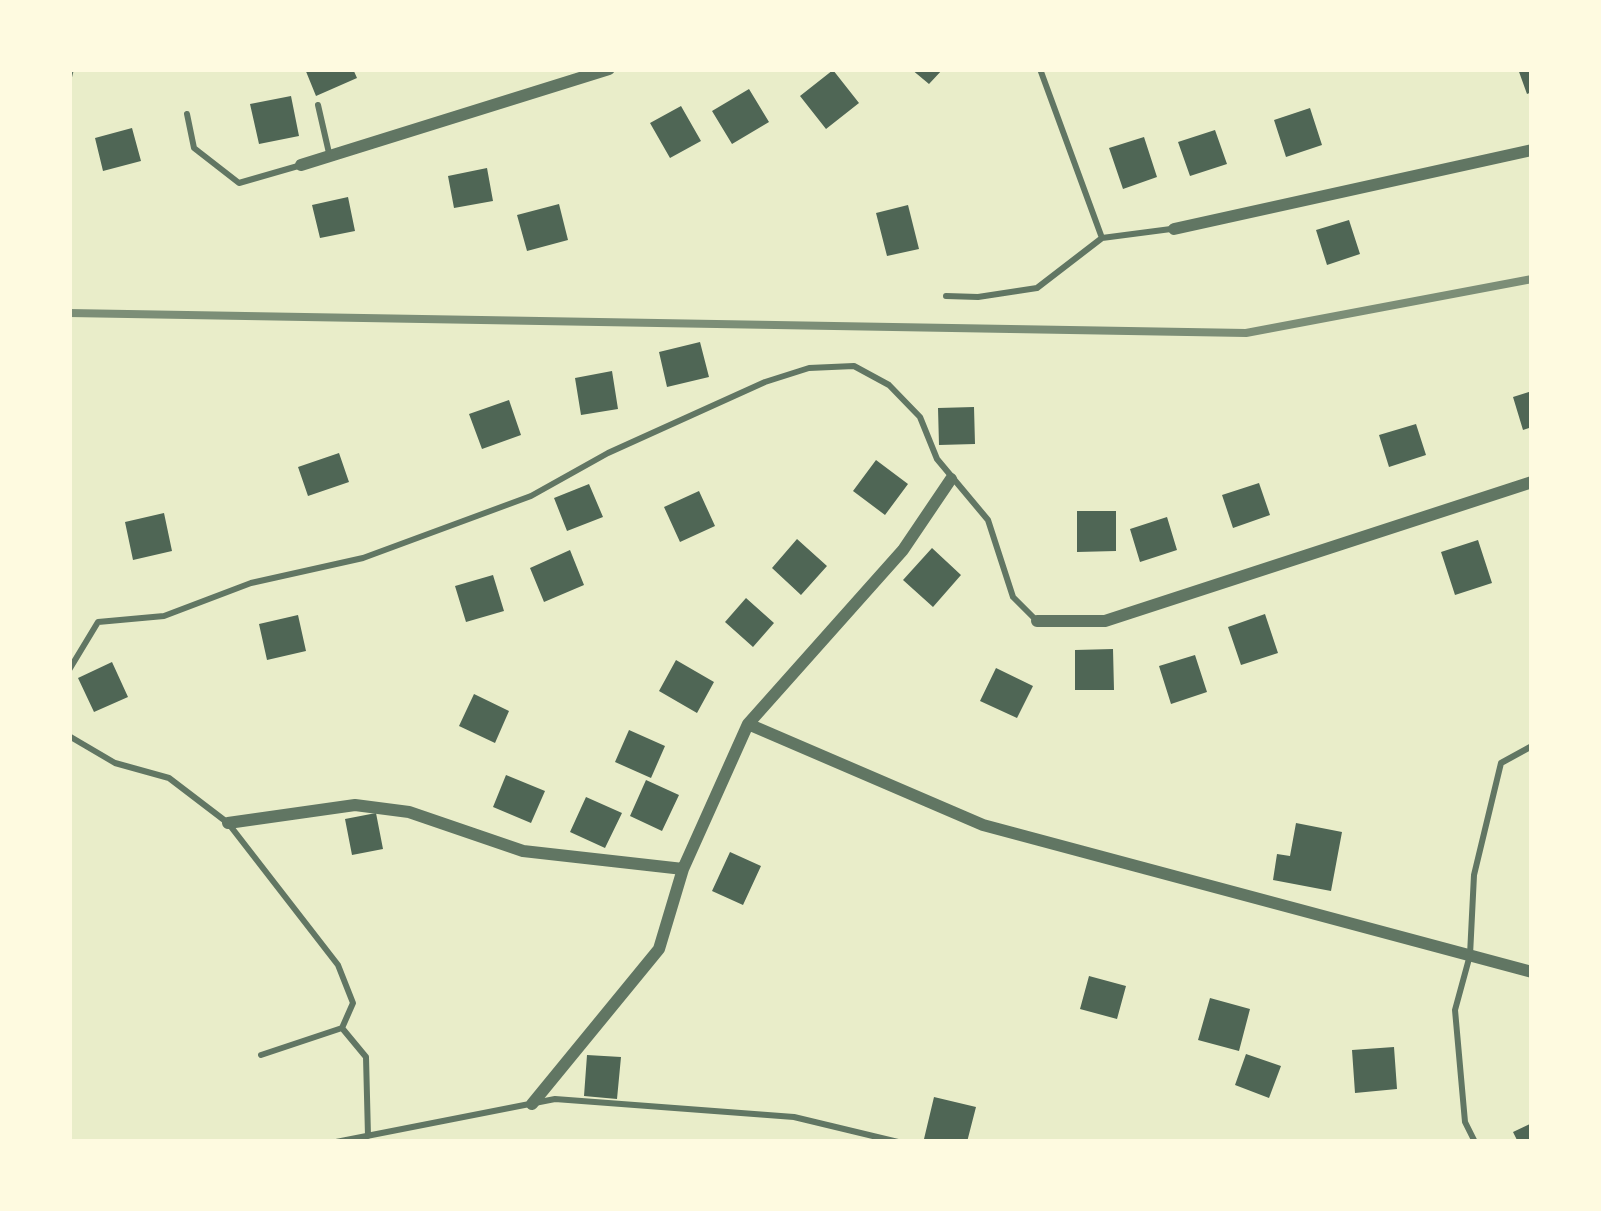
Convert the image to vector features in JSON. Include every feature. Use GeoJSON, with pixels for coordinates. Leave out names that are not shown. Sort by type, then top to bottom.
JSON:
{"type":"FeatureCollection","features":[{"type":"Feature","properties":{"kind":"street"},"geometry":{"type":"LineString","coordinates":[[301,165],[609,69]]}},
{"type":"Feature","properties":{"kind":"street"},"geometry":{"type":"LineString","coordinates":[[1174,229],[1532,150]]}},
{"type":"Feature","properties":{"kind":"street"},"geometry":{"type":"LineString","coordinates":[[532,1104],[659,949],[682,869],[748,724],[903,550],[951,479]]}},
{"type":"Feature","properties":{"kind":"street"},"geometry":{"type":"LineString","coordinates":[[1037,621],[1105,621],[1532,482]]}},
{"type":"Feature","properties":{"kind":"street"},"geometry":{"type":"LineString","coordinates":[[748,724],[983,825],[1532,973]]}},
{"type":"Feature","properties":{"kind":"street"},"geometry":{"type":"LineString","coordinates":[[228,823],[355,805],[409,812],[523,851],[682,869]]}},
{"type":"Feature","properties":{"kind":"lane"},"geometry":{"type":"LineString","coordinates":[[1040,69],[1102,238]]}},
{"type":"Feature","properties":{"kind":"lane"},"geometry":{"type":"LineString","coordinates":[[318,105],[329,156]]}},
{"type":"Feature","properties":{"kind":"lane"},"geometry":{"type":"LineString","coordinates":[[187,114],[194,148],[239,183],[301,165]]}},
{"type":"Feature","properties":{"kind":"lane"},"geometry":{"type":"LineString","coordinates":[[946,296],[978,297],[1037,288],[1102,238],[1174,229]]}},
{"type":"Feature","properties":{"kind":"lane"},"geometry":{"type":"LineString","coordinates":[[69,670],[98,622],[164,616],[251,583],[363,558],[531,496],[608,453],[765,382],[809,368],[854,366],[889,386],[920,417],[951,479],[988,520],[1012,597],[1037,621]]}},
{"type":"Feature","properties":{"kind":"lane"},"geometry":{"type":"LineString","coordinates":[[69,736],[115,763],[169,778],[228,823],[338,965],[353,1003],[342,1028],[261,1055]]}},
{"type":"Feature","properties":{"kind":"lane"},"geometry":{"type":"LineString","coordinates":[[1474,1142],[1465,1122],[1455,1010],[1470,955],[1474,875],[1501,763],[1532,746]]}},
{"type":"Feature","properties":{"kind":"lane"},"geometry":{"type":"LineString","coordinates":[[342,1028],[366,1057],[368,1136]]}},
{"type":"Feature","properties":{"kind":"lane"},"geometry":{"type":"LineString","coordinates":[[336,1142],[555,1099],[794,1118],[898,1142]]}},
{"type":"Feature","properties":{"kind":"building"},"geometry":{"type":"Polygon","coordinates":[[[305,69],[353,69],[357,78],[316,96],[305,69]]]}},
{"type":"Feature","properties":{"kind":"building"},"geometry":{"type":"Polygon","coordinates":[[[911,69],[943,69],[929,84],[911,69]]]}},
{"type":"Feature","properties":{"kind":"building"},"geometry":{"type":"Polygon","coordinates":[[[1518,69],[1532,69],[1532,92],[1527,94],[1518,69]]]}},
{"type":"Feature","properties":{"kind":"building"},"geometry":{"type":"Polygon","coordinates":[[[833,70],[859,103],[826,129],[800,96],[833,70]]]}},
{"type":"Feature","properties":{"kind":"building"},"geometry":{"type":"Polygon","coordinates":[[[749,89],[769,122],[732,144],[712,111],[749,89]]]}},
{"type":"Feature","properties":{"kind":"building"},"geometry":{"type":"Polygon","coordinates":[[[291,96],[299,136],[259,144],[250,104],[291,96]]]}},
{"type":"Feature","properties":{"kind":"building"},"geometry":{"type":"Polygon","coordinates":[[[681,106],[701,141],[670,158],[650,123],[681,106]]]}},
{"type":"Feature","properties":{"kind":"building"},"geometry":{"type":"Polygon","coordinates":[[[1310,108],[1322,145],[1286,157],[1274,120],[1310,108]]]}},
{"type":"Feature","properties":{"kind":"building"},"geometry":{"type":"Polygon","coordinates":[[[132,128],[141,161],[103,171],[95,138],[132,128]]]}},
{"type":"Feature","properties":{"kind":"building"},"geometry":{"type":"Polygon","coordinates":[[[1215,130],[1227,164],[1190,176],[1178,142],[1215,130]]]}},
{"type":"Feature","properties":{"kind":"building"},"geometry":{"type":"Polygon","coordinates":[[[1144,137],[1157,177],[1123,189],[1109,148],[1144,137]]]}},
{"type":"Feature","properties":{"kind":"building"},"geometry":{"type":"Polygon","coordinates":[[[487,168],[493,201],[454,208],[448,176],[487,168]]]}},
{"type":"Feature","properties":{"kind":"building"},"geometry":{"type":"Polygon","coordinates":[[[348,197],[355,231],[320,238],[312,205],[348,197]]]}},
{"type":"Feature","properties":{"kind":"building"},"geometry":{"type":"Polygon","coordinates":[[[559,204],[568,240],[527,251],[517,215],[559,204]]]}},
{"type":"Feature","properties":{"kind":"building"},"geometry":{"type":"Polygon","coordinates":[[[908,205],[919,249],[887,256],[876,213],[908,205]]]}},
{"type":"Feature","properties":{"kind":"building"},"geometry":{"type":"Polygon","coordinates":[[[1349,220],[1360,254],[1327,265],[1316,230],[1349,220]]]}},
{"type":"Feature","properties":{"kind":"building"},"geometry":{"type":"Polygon","coordinates":[[[700,342],[709,377],[667,387],[659,352],[700,342]]]}},
{"type":"Feature","properties":{"kind":"building"},"geometry":{"type":"Polygon","coordinates":[[[612,371],[618,409],[581,415],[575,378],[612,371]]]}},
{"type":"Feature","properties":{"kind":"building"},"geometry":{"type":"Polygon","coordinates":[[[1532,391],[1532,427],[1523,430],[1513,397],[1532,391]]]}},
{"type":"Feature","properties":{"kind":"building"},"geometry":{"type":"Polygon","coordinates":[[[509,400],[521,435],[482,449],[469,414],[509,400]]]}},
{"type":"Feature","properties":{"kind":"building"},"geometry":{"type":"Polygon","coordinates":[[[974,407],[975,444],[939,445],[938,408],[974,407]]]}},
{"type":"Feature","properties":{"kind":"building"},"geometry":{"type":"Polygon","coordinates":[[[1416,424],[1426,455],[1389,467],[1379,435],[1416,424]]]}},
{"type":"Feature","properties":{"kind":"building"},"geometry":{"type":"Polygon","coordinates":[[[339,453],[349,482],[308,496],[298,467],[339,453]]]}},
{"type":"Feature","properties":{"kind":"building"},"geometry":{"type":"Polygon","coordinates":[[[876,460],[908,484],[885,515],[853,491],[876,460]]]}},
{"type":"Feature","properties":{"kind":"building"},"geometry":{"type":"Polygon","coordinates":[[[1259,483],[1270,515],[1233,528],[1222,495],[1259,483]]]}},
{"type":"Feature","properties":{"kind":"building"},"geometry":{"type":"Polygon","coordinates":[[[589,484],[603,517],[567,531],[554,498],[589,484]]]}},
{"type":"Feature","properties":{"kind":"building"},"geometry":{"type":"Polygon","coordinates":[[[699,491],[715,526],[680,542],[664,507],[699,491]]]}},
{"type":"Feature","properties":{"kind":"building"},"geometry":{"type":"Polygon","coordinates":[[[1077,511],[1116,511],[1116,551],[1077,552],[1077,511]]]}},
{"type":"Feature","properties":{"kind":"building"},"geometry":{"type":"Polygon","coordinates":[[[164,513],[172,551],[133,560],[125,522],[164,513]]]}},
{"type":"Feature","properties":{"kind":"building"},"geometry":{"type":"Polygon","coordinates":[[[1167,517],[1177,550],[1140,562],[1130,529],[1167,517]]]}},
{"type":"Feature","properties":{"kind":"building"},"geometry":{"type":"Polygon","coordinates":[[[797,539],[827,566],[801,595],[772,568],[797,539]]]}},
{"type":"Feature","properties":{"kind":"building"},"geometry":{"type":"Polygon","coordinates":[[[1478,540],[1492,583],[1455,595],[1441,552],[1478,540]]]}},
{"type":"Feature","properties":{"kind":"building"},"geometry":{"type":"Polygon","coordinates":[[[932,548],[961,575],[933,607],[903,580],[932,548]]]}},
{"type":"Feature","properties":{"kind":"building"},"geometry":{"type":"Polygon","coordinates":[[[570,550],[584,585],[544,602],[530,568],[570,550]]]}},
{"type":"Feature","properties":{"kind":"building"},"geometry":{"type":"Polygon","coordinates":[[[493,575],[504,611],[466,622],[455,586],[493,575]]]}},
{"type":"Feature","properties":{"kind":"building"},"geometry":{"type":"Polygon","coordinates":[[[746,598],[774,623],[753,647],[725,622],[746,598]]]}},
{"type":"Feature","properties":{"kind":"building"},"geometry":{"type":"Polygon","coordinates":[[[1265,614],[1278,653],[1241,665],[1228,627],[1265,614]]]}},
{"type":"Feature","properties":{"kind":"building"},"geometry":{"type":"Polygon","coordinates":[[[298,615],[306,651],[267,660],[259,624],[298,615]]]}},
{"type":"Feature","properties":{"kind":"building"},"geometry":{"type":"Polygon","coordinates":[[[1113,649],[1114,690],[1075,690],[1075,650],[1113,649]]]}},
{"type":"Feature","properties":{"kind":"building"},"geometry":{"type":"Polygon","coordinates":[[[1195,655],[1207,692],[1171,704],[1159,666],[1195,655]]]}},
{"type":"Feature","properties":{"kind":"building"},"geometry":{"type":"Polygon","coordinates":[[[676,660],[714,682],[697,713],[659,691],[676,660]]]}},
{"type":"Feature","properties":{"kind":"building"},"geometry":{"type":"Polygon","coordinates":[[[112,662],[128,697],[94,712],[78,678],[112,662]]]}},
{"type":"Feature","properties":{"kind":"building"},"geometry":{"type":"Polygon","coordinates":[[[996,668],[1033,686],[1017,718],[980,701],[996,668]]]}},
{"type":"Feature","properties":{"kind":"building"},"geometry":{"type":"Polygon","coordinates":[[[474,694],[509,711],[495,743],[459,726],[474,694]]]}},
{"type":"Feature","properties":{"kind":"building"},"geometry":{"type":"Polygon","coordinates":[[[629,730],[665,746],[651,778],[615,762],[629,730]]]}},
{"type":"Feature","properties":{"kind":"building"},"geometry":{"type":"Polygon","coordinates":[[[506,775],[545,791],[531,823],[493,807],[506,775]]]}},
{"type":"Feature","properties":{"kind":"building"},"geometry":{"type":"Polygon","coordinates":[[[646,780],[679,795],[662,831],[630,816],[646,780]]]}},
{"type":"Feature","properties":{"kind":"building"},"geometry":{"type":"Polygon","coordinates":[[[586,797],[622,813],[605,848],[570,832],[586,797]]]}},
{"type":"Feature","properties":{"kind":"building"},"geometry":{"type":"Polygon","coordinates":[[[376,813],[383,849],[352,855],[345,819],[376,813]]]}},
{"type":"Feature","properties":{"kind":"building"},"geometry":{"type":"Polygon","coordinates":[[[1296,823],[1342,832],[1331,891],[1273,880],[1277,854],[1290,856],[1296,823]]]}},
{"type":"Feature","properties":{"kind":"building"},"geometry":{"type":"Polygon","coordinates":[[[730,852],[761,866],[743,905],[712,891],[730,852]]]}},
{"type":"Feature","properties":{"kind":"building"},"geometry":{"type":"Polygon","coordinates":[[[1089,976],[1126,986],[1117,1019],[1080,1009],[1089,976]]]}},
{"type":"Feature","properties":{"kind":"building"},"geometry":{"type":"Polygon","coordinates":[[[1210,998],[1250,1009],[1239,1051],[1198,1040],[1210,998]]]}},
{"type":"Feature","properties":{"kind":"building"},"geometry":{"type":"Polygon","coordinates":[[[1394,1047],[1397,1089],[1355,1093],[1352,1050],[1394,1047]]]}},
{"type":"Feature","properties":{"kind":"building"},"geometry":{"type":"Polygon","coordinates":[[[1246,1054],[1281,1066],[1269,1098],[1235,1085],[1246,1054]]]}},
{"type":"Feature","properties":{"kind":"building"},"geometry":{"type":"Polygon","coordinates":[[[587,1055],[621,1057],[617,1099],[584,1096],[587,1055]]]}},
{"type":"Feature","properties":{"kind":"building"},"geometry":{"type":"Polygon","coordinates":[[[934,1097],[976,1107],[967,1142],[924,1139],[934,1097]]]}},
{"type":"Feature","properties":{"kind":"building"},"geometry":{"type":"Polygon","coordinates":[[[1532,1123],[1532,1142],[1518,1142],[1513,1132],[1532,1123]]]}},
{"type":"Feature","properties":{"kind":"railway"},"geometry":{"type":"LineString","coordinates":[[69,313],[1246,333],[1532,279]]}}]}
